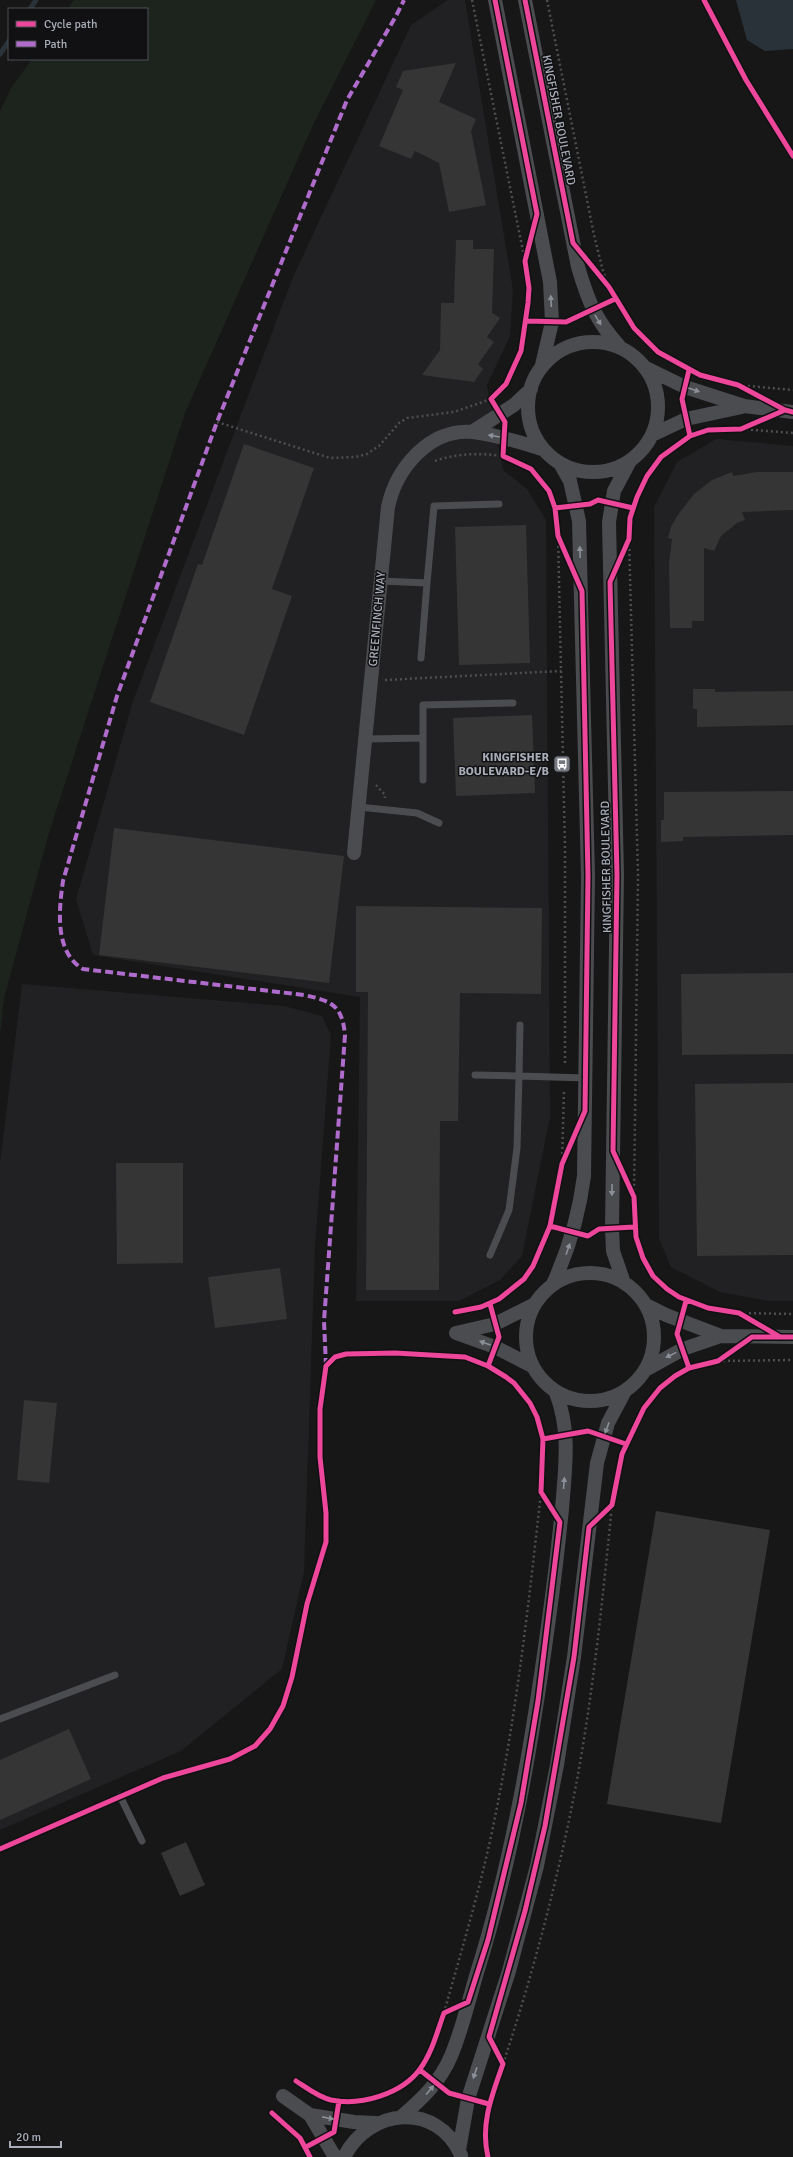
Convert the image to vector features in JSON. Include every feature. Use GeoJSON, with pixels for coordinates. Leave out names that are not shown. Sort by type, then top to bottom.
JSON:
{"type":"FeatureCollection","features":[{"type":"Feature","properties":{"kind":"street"},"geometry":{"type":"LineString","coordinates":[[495,0],[550,282],[552,322],[542,367],[531,389],[528,413],[535,438],[542,449],[561,464],[585,472],[599,472],[618,467],[630,461],[645,446],[652,435],[657,409],[653,384],[646,368]]}},
{"type":"Feature","properties":{"kind":"street","name":"KINGFISHER BOULEVARD"},"geometry":{"type":"LineString","coordinates":[[525,0],[578,267],[592,309],[606,332],[620,348]]}},
{"type":"Feature","properties":{"kind":"street"},"geometry":{"type":"LineString","coordinates":[[542,367],[552,357],[571,346],[596,343],[620,348],[638,360],[646,368],[685,387],[744,406],[793,412]]}},
{"type":"Feature","properties":{"kind":"street","name":"GREENFINCH WAY"},"geometry":{"type":"LineString","coordinates":[[472,432],[501,414],[531,389]]}},
{"type":"Feature","properties":{"kind":"street"},"geometry":{"type":"LineString","coordinates":[[652,435],[686,419],[744,406]]}},
{"type":"Feature","properties":{"kind":"street","name":"GREENFINCH WAY"},"geometry":{"type":"LineString","coordinates":[[354,852],[388,507],[391,492],[399,476],[412,460],[429,444],[448,436],[472,432],[505,438],[542,449]]}},
{"type":"Feature","properties":{"kind":"street","name":"KINGFISHER BOULEVARD"},"geometry":{"type":"LineString","coordinates":[[624,1283],[613,1251],[612,1228],[617,875],[609,522],[614,491],[630,461]]}},
{"type":"Feature","properties":{"kind":"street","name":"KINGFISHER BOULEVARD"},"geometry":{"type":"LineString","coordinates":[[553,1284],[568,1249],[581,1200],[584,1176],[588,876],[580,534],[574,495],[570,481],[561,464]]}},
{"type":"Feature","properties":{"kind":"street"},"geometry":{"type":"LineString","coordinates":[[461,2154],[468,2099],[489,2037],[526,1911],[545,1826],[574,1657],[597,1462],[608,1423],[624,1392],[639,1379],[645,1370],[654,1345],[652,1317],[646,1304],[640,1296],[624,1283],[610,1276],[596,1273],[581,1274],[566,1278],[553,1284],[535,1304],[500,1322],[456,1332],[495,1347],[532,1366]]}},
{"type":"Feature","properties":{"kind":"street"},"geometry":{"type":"LineString","coordinates":[[535,1304],[526,1328],[526,1341],[532,1366],[540,1377],[556,1393],[571,1399],[585,1402],[598,1401],[624,1392]]}},
{"type":"Feature","properties":{"kind":"street"},"geometry":{"type":"LineString","coordinates":[[646,1304],[666,1315],[721,1336],[793,1338]]}},
{"type":"Feature","properties":{"kind":"street"},"geometry":{"type":"LineString","coordinates":[[645,1370],[682,1349],[721,1336]]}},
{"type":"Feature","properties":{"kind":"street"},"geometry":{"type":"LineString","coordinates":[[401,2117],[422,2099],[444,2070],[458,2038],[488,1940],[521,1803],[538,1701],[556,1564],[566,1466],[565,1420],[556,1393]]}},
{"type":"Feature","properties":{"kind":"street"},"geometry":{"type":"LineString","coordinates":[[283,2096],[310,2115],[334,2157]]}},
{"type":"Feature","properties":{"kind":"street"},"geometry":{"type":"LineString","coordinates":[[310,2115],[354,2122],[376,2123],[401,2117],[421,2120],[430,2123],[447,2134],[461,2154]]}},
{"type":"Feature","properties":{"kind":"street"},"geometry":{"type":"LineString","coordinates":[[344,2157],[356,2137],[376,2123]]}},
{"type":"Feature","properties":{"kind":"lane"},"geometry":{"type":"LineString","coordinates":[[421,658],[434,506],[499,504]]}},
{"type":"Feature","properties":{"kind":"lane"},"geometry":{"type":"LineString","coordinates":[[381,581],[427,583]]}},
{"type":"Feature","properties":{"kind":"lane"},"geometry":{"type":"LineString","coordinates":[[423,780],[423,705],[513,702]]}},
{"type":"Feature","properties":{"kind":"lane"},"geometry":{"type":"LineString","coordinates":[[366,739],[423,738]]}},
{"type":"Feature","properties":{"kind":"lane"},"geometry":{"type":"LineString","coordinates":[[359,807],[417,813],[439,823]]}},
{"type":"Feature","properties":{"kind":"lane"},"geometry":{"type":"LineString","coordinates":[[490,1255],[509,1210],[517,1148],[520,1025]]}},
{"type":"Feature","properties":{"kind":"lane"},"geometry":{"type":"LineString","coordinates":[[475,1075],[586,1078]]}},
{"type":"Feature","properties":{"kind":"lane"},"geometry":{"type":"LineString","coordinates":[[0,1719],[115,1675]]}},
{"type":"Feature","properties":{"kind":"lane"},"geometry":{"type":"LineString","coordinates":[[120,1796],[142,1840]]}},
{"type":"Feature","properties":{"kind":"path"},"geometry":{"type":"LineString","coordinates":[[472,0],[525,264]]}},
{"type":"Feature","properties":{"kind":"path"},"geometry":{"type":"LineString","coordinates":[[547,0],[594,235],[603,271],[612,293]]}},
{"type":"Feature","properties":{"kind":"path"},"geometry":{"type":"LineString","coordinates":[[525,264],[528,248]]}},
{"type":"Feature","properties":{"kind":"path"},"geometry":{"type":"LineString","coordinates":[[596,271],[609,287]]}},
{"type":"Feature","properties":{"kind":"path"},"geometry":{"type":"LineString","coordinates":[[732,384],[793,390]]}},
{"type":"Feature","properties":{"kind":"path"},"geometry":{"type":"LineString","coordinates":[[738,385],[752,392]]}},
{"type":"Feature","properties":{"kind":"path"},"geometry":{"type":"LineString","coordinates":[[217,422],[330,458],[341,458],[367,454],[379,446],[399,423],[407,418],[454,412],[493,397],[501,414]]}},
{"type":"Feature","properties":{"kind":"path"},"geometry":{"type":"LineString","coordinates":[[741,429],[756,423]]}},
{"type":"Feature","properties":{"kind":"path"},"geometry":{"type":"LineString","coordinates":[[733,429],[793,433]]}},
{"type":"Feature","properties":{"kind":"path"},"geometry":{"type":"LineString","coordinates":[[430,463],[446,457],[457,455],[472,454],[505,457],[505,438]]}},
{"type":"Feature","properties":{"kind":"path"},"geometry":{"type":"LineString","coordinates":[[557,530],[565,849],[565,1077],[561,1167]]}},
{"type":"Feature","properties":{"kind":"path"},"geometry":{"type":"LineString","coordinates":[[558,536],[564,550]]}},
{"type":"Feature","properties":{"kind":"path"},"geometry":{"type":"LineString","coordinates":[[622,554],[629,536]]}},
{"type":"Feature","properties":{"kind":"path"},"geometry":{"type":"LineString","coordinates":[[629,536],[638,874],[634,1204]]}},
{"type":"Feature","properties":{"kind":"path"},"geometry":{"type":"LineString","coordinates":[[385,680],[561,671]]}},
{"type":"Feature","properties":{"kind":"path"},"geometry":{"type":"LineString","coordinates":[[384,687],[385,672]]}},
{"type":"Feature","properties":{"kind":"path"},"geometry":{"type":"LineString","coordinates":[[375,780],[380,791],[385,795],[384,810]]}},
{"type":"Feature","properties":{"kind":"path"},"geometry":{"type":"LineString","coordinates":[[561,1167],[570,1144]]}},
{"type":"Feature","properties":{"kind":"path"},"geometry":{"type":"LineString","coordinates":[[628,1184],[634,1197]]}},
{"type":"Feature","properties":{"kind":"path"},"geometry":{"type":"LineString","coordinates":[[732,1312],[793,1314]]}},
{"type":"Feature","properties":{"kind":"path"},"geometry":{"type":"LineString","coordinates":[[739,1313],[753,1321]]}},
{"type":"Feature","properties":{"kind":"path"},"geometry":{"type":"LineString","coordinates":[[715,1361],[729,1353]]}},
{"type":"Feature","properties":{"kind":"path"},"geometry":{"type":"LineString","coordinates":[[715,1361],[793,1360]]}},
{"type":"Feature","properties":{"kind":"path"},"geometry":{"type":"LineString","coordinates":[[441,2020],[485,1860],[506,1760],[532,1574],[541,1485]]}},
{"type":"Feature","properties":{"kind":"path"},"geometry":{"type":"LineString","coordinates":[[541,1492],[545,1498]]}},
{"type":"Feature","properties":{"kind":"path"},"geometry":{"type":"LineString","coordinates":[[607,1510],[612,1505],[612,1499]]}},
{"type":"Feature","properties":{"kind":"path"},"geometry":{"type":"LineString","coordinates":[[444,2013],[468,2002]]}},
{"type":"Feature","properties":{"kind":"path"},"geometry":{"type":"LineString","coordinates":[[489,2037],[503,2064],[500,2071]]}},
{"type":"Feature","properties":{"kind":"shaded area"},"geometry":{"type":"Polygon","coordinates":[[[74,0],[376,0],[313,125],[185,413],[48,836],[4,998],[0,1036],[0,111],[11,88],[31,60],[148,60],[148,8],[68,8],[74,0]]]}},
{"type":"Feature","properties":{"kind":"shaded area"},"geometry":{"type":"Polygon","coordinates":[[[448,0],[465,0],[513,290],[510,336],[487,385],[503,470],[527,489],[546,520],[550,1117],[522,1256],[500,1280],[459,1301],[356,1301],[360,997],[93,955],[76,899],[133,701],[293,277],[411,25],[448,0]]]}},
{"type":"Feature","properties":{"kind":"shaded area"},"geometry":{"type":"Polygon","coordinates":[[[736,0],[793,0],[793,49],[765,51],[747,40],[736,0]]]}},
{"type":"Feature","properties":{"kind":"shaded area"},"geometry":{"type":"Polygon","coordinates":[[[716,439],[793,446],[793,1301],[769,1301],[720,1292],[671,1267],[659,1239],[654,507],[677,462],[716,439]]]}},
{"type":"Feature","properties":{"kind":"shaded area"},"geometry":{"type":"Polygon","coordinates":[[[22,984],[284,1006],[322,1016],[331,1035],[315,1247],[304,1572],[282,1669],[181,1751],[0,1830],[0,1163],[22,984]]]}},
{"type":"Feature","properties":{"kind":"building"},"geometry":{"type":"Polygon","coordinates":[[[456,63],[439,102],[476,119],[471,131],[486,205],[449,212],[439,163],[415,151],[411,159],[379,146],[403,90],[396,87],[403,71],[456,63]]]}},
{"type":"Feature","properties":{"kind":"building"},"geometry":{"type":"Polygon","coordinates":[[[456,240],[473,240],[473,249],[494,249],[492,313],[500,318],[487,337],[494,342],[478,364],[483,369],[474,382],[422,375],[440,350],[441,303],[454,303],[456,240]]]}},
{"type":"Feature","properties":{"kind":"building"},"geometry":{"type":"Polygon","coordinates":[[[244,444],[314,468],[272,589],[292,596],[244,735],[150,702],[198,564],[202,565],[244,444]]]}},
{"type":"Feature","properties":{"kind":"building"},"geometry":{"type":"Polygon","coordinates":[[[732,472],[733,476],[757,472],[793,472],[793,510],[742,512],[745,520],[737,523],[721,536],[714,551],[704,548],[704,621],[692,621],[692,628],[670,628],[669,563],[672,539],[668,538],[671,527],[677,516],[694,494],[712,480],[732,472]]]}},
{"type":"Feature","properties":{"kind":"building"},"geometry":{"type":"Polygon","coordinates":[[[526,525],[530,663],[459,665],[455,527],[526,525]]]}},
{"type":"Feature","properties":{"kind":"building"},"geometry":{"type":"Polygon","coordinates":[[[693,689],[715,689],[715,692],[793,691],[793,725],[697,727],[697,709],[693,709],[693,689]]]}},
{"type":"Feature","properties":{"kind":"building"},"geometry":{"type":"Polygon","coordinates":[[[532,715],[535,793],[456,796],[453,718],[532,715]]]}},
{"type":"Feature","properties":{"kind":"building"},"geometry":{"type":"Polygon","coordinates":[[[793,791],[793,835],[683,837],[683,841],[661,842],[661,820],[664,820],[664,792],[793,791]]]}},
{"type":"Feature","properties":{"kind":"building"},"geometry":{"type":"Polygon","coordinates":[[[114,828],[344,856],[329,983],[99,955],[114,828]]]}},
{"type":"Feature","properties":{"kind":"building"},"geometry":{"type":"Polygon","coordinates":[[[356,906],[542,908],[541,994],[460,993],[458,1121],[440,1121],[439,1290],[366,1290],[368,992],[356,992],[356,906]]]}},
{"type":"Feature","properties":{"kind":"building"},"geometry":{"type":"Polygon","coordinates":[[[793,973],[793,1054],[682,1055],[681,974],[793,973]]]}},
{"type":"Feature","properties":{"kind":"building"},"geometry":{"type":"Polygon","coordinates":[[[793,1083],[793,1255],[697,1256],[695,1084],[793,1083]]]}},
{"type":"Feature","properties":{"kind":"building"},"geometry":{"type":"Polygon","coordinates":[[[116,1163],[183,1163],[183,1263],[117,1264],[116,1163]]]}},
{"type":"Feature","properties":{"kind":"building"},"geometry":{"type":"Polygon","coordinates":[[[280,1268],[287,1319],[215,1328],[208,1277],[280,1268]]]}},
{"type":"Feature","properties":{"kind":"building"},"geometry":{"type":"Polygon","coordinates":[[[24,1400],[57,1403],[49,1483],[17,1480],[24,1400]]]}},
{"type":"Feature","properties":{"kind":"building"},"geometry":{"type":"Polygon","coordinates":[[[656,1511],[770,1530],[721,1823],[607,1804],[656,1511]]]}},
{"type":"Feature","properties":{"kind":"building"},"geometry":{"type":"Polygon","coordinates":[[[69,1729],[91,1779],[0,1820],[0,1760],[69,1729]]]}},
{"type":"Feature","properties":{"kind":"building"},"geometry":{"type":"Polygon","coordinates":[[[186,1842],[205,1885],[180,1896],[161,1853],[186,1842]]]}},
{"type":"Feature","properties":{"kind":"waterway"},"geometry":{"type":"LineString","coordinates":[[31,8],[36,0]]}},
{"type":"Feature","properties":{"kind":"waterway"},"geometry":{"type":"LineString","coordinates":[[0,54],[8,42]]}},
{"type":"Feature","properties":{"kind":"marked path"},"geometry":{"type":"LineString","coordinates":[[326,1366],[324,1321],[345,1035],[344,1025],[338,1011],[328,1002],[304,995],[83,969],[67,952],[63,941],[60,904],[63,881],[117,696],[217,422],[347,100],[404,0]]}},
{"type":"Feature","properties":{"kind":"cycle path"},"geometry":{"type":"LineString","coordinates":[[455,1312],[481,1307],[499,1299],[524,1279],[533,1266],[550,1226],[562,1164],[585,1111],[588,876],[582,591],[558,536],[555,508],[549,491],[531,469],[503,456],[505,422],[491,399],[506,384],[521,351],[529,288],[525,261],[537,214],[495,0]]}},
{"type":"Feature","properties":{"kind":"cycle path"},"geometry":{"type":"LineString","coordinates":[[525,0],[573,243],[609,287],[634,328],[658,352],[700,375],[738,385],[785,410],[793,412]]}},
{"type":"Feature","properties":{"kind":"cycle path"},"geometry":{"type":"LineString","coordinates":[[704,0],[746,80],[793,156]]}},
{"type":"Feature","properties":{"kind":"cycle path"},"geometry":{"type":"LineString","coordinates":[[527,321],[566,322],[615,299]]}},
{"type":"Feature","properties":{"kind":"cycle path"},"geometry":{"type":"LineString","coordinates":[[689,370],[682,399],[690,436]]}},
{"type":"Feature","properties":{"kind":"cycle path"},"geometry":{"type":"LineString","coordinates":[[780,1337],[739,1313],[708,1308],[679,1297],[667,1289],[653,1276],[643,1258],[636,1237],[634,1197],[613,1151],[617,875],[610,582],[629,539],[630,518],[637,497],[647,476],[661,457],[690,436],[708,430],[741,429],[785,410]]}},
{"type":"Feature","properties":{"kind":"cycle path"},"geometry":{"type":"LineString","coordinates":[[555,508],[590,504],[598,500],[633,508]]}},
{"type":"Feature","properties":{"kind":"cycle path"},"geometry":{"type":"LineString","coordinates":[[550,1226],[588,1236],[599,1229],[634,1227]]}},
{"type":"Feature","properties":{"kind":"cycle path"},"geometry":{"type":"LineString","coordinates":[[686,1301],[677,1334],[689,1368]]}},
{"type":"Feature","properties":{"kind":"cycle path"},"geometry":{"type":"LineString","coordinates":[[488,1366],[499,1337],[490,1304]]}},
{"type":"Feature","properties":{"kind":"cycle path"},"geometry":{"type":"LineString","coordinates":[[488,2157],[485,2133],[486,2121],[491,2098],[503,2064],[489,2037],[525,1911],[545,1826],[574,1657],[589,1527],[612,1505],[622,1454],[644,1408],[660,1388],[675,1376],[689,1368],[718,1361],[752,1337],[793,1337]]}},
{"type":"Feature","properties":{"kind":"cycle path"},"geometry":{"type":"LineString","coordinates":[[0,1849],[163,1778],[230,1759],[255,1746],[270,1729],[283,1706],[292,1677],[307,1604],[326,1542],[326,1513],[320,1457],[320,1409],[326,1366],[335,1357],[346,1354],[395,1353],[465,1357],[488,1366],[514,1383],[530,1403],[537,1417],[543,1439],[541,1492],[560,1522],[538,1701],[521,1803],[488,1940],[468,2002],[444,2013],[428,2056],[420,2069],[403,2085],[380,2096],[355,2101],[343,2101],[331,2100],[322,2097],[296,2081]]}},
{"type":"Feature","properties":{"kind":"cycle path"},"geometry":{"type":"LineString","coordinates":[[543,1439],[588,1431],[626,1444]]}},
{"type":"Feature","properties":{"kind":"cycle path"},"geometry":{"type":"LineString","coordinates":[[420,2070],[449,2093],[489,2104]]}},
{"type":"Feature","properties":{"kind":"cycle path"},"geometry":{"type":"LineString","coordinates":[[306,2147],[334,2132],[339,2101]]}},
{"type":"Feature","properties":{"kind":"cycle path"},"geometry":{"type":"LineString","coordinates":[[272,2113],[300,2138],[310,2157]]}},
{"type":"Feature","properties":{"kind":"place","name":"KINGFISHER BOULEVARD-E/B"},"geometry":{"type":"Point","coordinates":[562,764]}}]}
